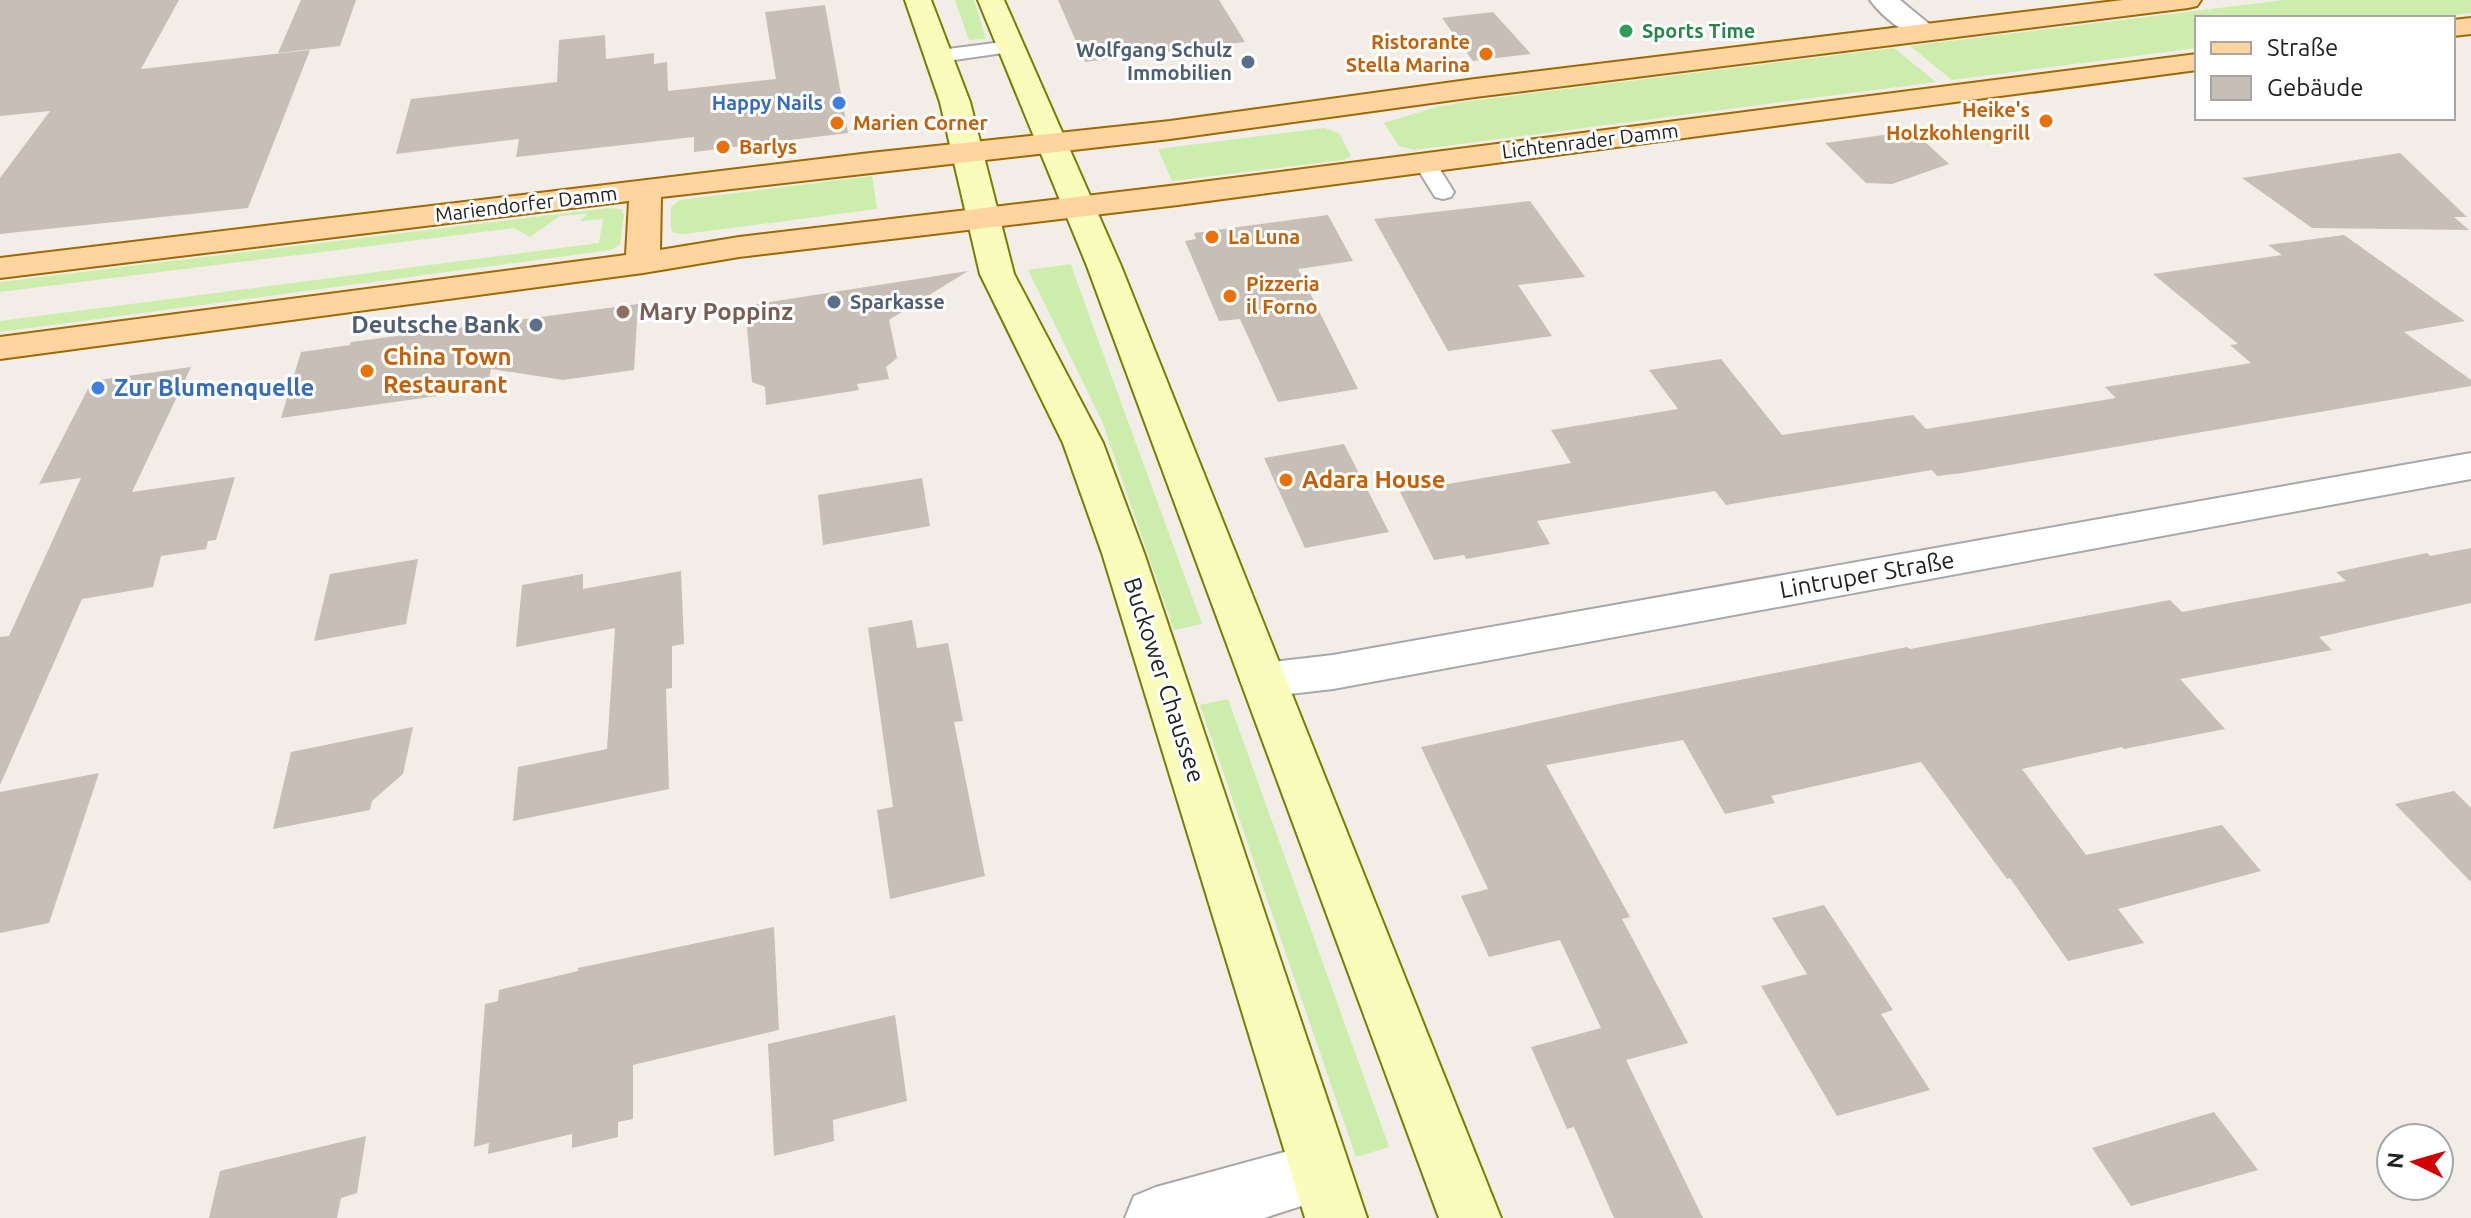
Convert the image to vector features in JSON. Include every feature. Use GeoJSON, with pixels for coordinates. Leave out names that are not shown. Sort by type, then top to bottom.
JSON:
{"type":"FeatureCollection","features":[{"type":"Feature","properties":{"kind":"main road","name":"Buckower Chaussee"},"geometry":{"type":"LineString","coordinates":[[918,0],[940,56],[997,274],[1083,443],[1123,553],[1329,1195]]}},
{"type":"Feature","properties":{"kind":"main road"},"geometry":{"type":"LineString","coordinates":[[991,0],[1079,206],[1470,1218]]}},
{"type":"Feature","properties":{"kind":"main road","name":"Lichtenrader Damm"},"geometry":{"type":"LineString","coordinates":[[983,218],[1079,206],[1367,138],[1475,88],[2188,0]]}},
{"type":"Feature","properties":{"kind":"main road","name":"Lichtenrader Damm"},"geometry":{"type":"LineString","coordinates":[[1052,143],[1367,138],[1425,163],[2195,62]]}},
{"type":"Feature","properties":{"kind":"main road","name":"Mariendorfer Damm"},"geometry":{"type":"LineString","coordinates":[[0,268],[1052,143]]}},
{"type":"Feature","properties":{"kind":"main road"},"geometry":{"type":"LineString","coordinates":[[643,263],[645,189]]}},
{"type":"Feature","properties":{"kind":"main road"},"geometry":{"type":"LineString","coordinates":[[0,348],[643,263],[739,247],[983,218]]}},
{"type":"Feature","properties":{"kind":"street"},"geometry":{"type":"LineString","coordinates":[[1883,0],[1925,32]]}},
{"type":"Feature","properties":{"kind":"street","name":"Lintruper Straße"},"geometry":{"type":"LineString","coordinates":[[1263,680],[1356,667],[2471,466]]}},
{"type":"Feature","properties":{"kind":"street"},"geometry":{"type":"LineString","coordinates":[[1156,1218],[1329,1195]]}},
{"type":"Feature","properties":{"kind":"lane"},"geometry":{"type":"LineString","coordinates":[[940,56],[1010,47]]}},
{"type":"Feature","properties":{"kind":"lane"},"geometry":{"type":"LineString","coordinates":[[1425,163],[1443,192]]}},
{"type":"Feature","properties":{"kind":"green space"},"geometry":{"type":"Polygon","coordinates":[[[955,0],[974,0],[986,39],[969,40],[955,0]]]}},
{"type":"Feature","properties":{"kind":"green space"},"geometry":{"type":"Polygon","coordinates":[[[2284,0],[2471,0],[2471,13],[2448,16],[2195,16],[2195,48],[1952,80],[1910,46],[2284,0]]]}},
{"type":"Feature","properties":{"kind":"green space"},"geometry":{"type":"Polygon","coordinates":[[[1894,48],[1936,82],[1414,150],[1399,146],[1384,123],[1436,107],[1470,101],[1894,48]]]}},
{"type":"Feature","properties":{"kind":"green space"},"geometry":{"type":"Polygon","coordinates":[[[1324,128],[1339,133],[1351,156],[1343,160],[1172,181],[1158,149],[1324,128]]]}},
{"type":"Feature","properties":{"kind":"green space"},"geometry":{"type":"Polygon","coordinates":[[[872,176],[877,209],[684,234],[674,233],[671,229],[671,207],[680,200],[872,176]]]}},
{"type":"Feature","properties":{"kind":"green space"},"geometry":{"type":"Polygon","coordinates":[[[608,208],[621,209],[624,215],[620,244],[611,250],[0,332],[0,321],[599,243],[603,219],[580,221],[587,214],[560,216],[530,237],[514,228],[0,292],[0,282],[608,208]]]}},
{"type":"Feature","properties":{"kind":"green space"},"geometry":{"type":"Polygon","coordinates":[[[1071,264],[1202,624],[1174,630],[1102,421],[1028,270],[1071,264]]]}},
{"type":"Feature","properties":{"kind":"green space"},"geometry":{"type":"Polygon","coordinates":[[[1228,699],[1389,1147],[1356,1157],[1200,705],[1228,699]]]}},
{"type":"Feature","properties":{"kind":"building"},"geometry":{"type":"Polygon","coordinates":[[[0,0],[179,0],[141,69],[310,50],[248,208],[0,234],[0,178],[50,111],[0,116],[0,0]]]}},
{"type":"Feature","properties":{"kind":"building"},"geometry":{"type":"Polygon","coordinates":[[[301,0],[356,0],[340,46],[278,53],[301,0]]]}},
{"type":"Feature","properties":{"kind":"building"},"geometry":{"type":"Polygon","coordinates":[[[1058,0],[1219,0],[1245,42],[1085,62],[1058,0]]]}},
{"type":"Feature","properties":{"kind":"building"},"geometry":{"type":"Polygon","coordinates":[[[825,5],[848,133],[694,152],[694,137],[516,157],[519,139],[396,154],[411,99],[557,82],[559,40],[605,35],[606,59],[654,53],[654,64],[667,62],[668,91],[776,79],[765,12],[825,5]]]}},
{"type":"Feature","properties":{"kind":"building"},"geometry":{"type":"Polygon","coordinates":[[[1493,12],[1531,54],[1473,61],[1442,18],[1493,12]]]}},
{"type":"Feature","properties":{"kind":"building"},"geometry":{"type":"Polygon","coordinates":[[[1913,131],[1949,164],[1892,184],[1866,183],[1825,143],[1913,131]]]}},
{"type":"Feature","properties":{"kind":"building"},"geometry":{"type":"Polygon","coordinates":[[[2400,153],[2467,217],[2454,217],[2469,230],[2312,228],[2242,178],[2400,153]]]}},
{"type":"Feature","properties":{"kind":"building"},"geometry":{"type":"Polygon","coordinates":[[[1530,201],[1585,277],[1518,285],[1552,336],[1448,351],[1374,219],[1530,201]]]}},
{"type":"Feature","properties":{"kind":"building"},"geometry":{"type":"Polygon","coordinates":[[[1328,215],[1353,261],[1298,269],[1358,389],[1278,402],[1240,319],[1219,321],[1185,241],[1196,239],[1194,233],[1328,215]]]}},
{"type":"Feature","properties":{"kind":"building"},"geometry":{"type":"Polygon","coordinates":[[[2344,235],[2465,321],[2404,332],[2471,380],[2471,386],[1963,473],[1937,476],[1932,470],[1726,505],[1715,491],[1537,521],[1550,544],[1466,559],[1464,555],[1434,560],[1400,492],[1571,463],[1551,430],[1678,409],[1649,370],[1721,359],[1782,435],[1913,415],[1926,429],[2116,398],[2105,387],[2251,363],[2230,345],[2238,344],[2153,274],[2282,255],[2268,245],[2344,235]]]}},
{"type":"Feature","properties":{"kind":"building"},"geometry":{"type":"Polygon","coordinates":[[[968,271],[889,320],[897,358],[886,367],[889,379],[857,384],[859,390],[766,405],[765,387],[752,382],[745,306],[968,271]]]}},
{"type":"Feature","properties":{"kind":"building"},"geometry":{"type":"Polygon","coordinates":[[[638,304],[634,370],[563,380],[491,369],[487,389],[281,418],[301,352],[350,345],[351,342],[638,304]]]}},
{"type":"Feature","properties":{"kind":"building"},"geometry":{"type":"Polygon","coordinates":[[[191,367],[132,492],[235,477],[216,540],[208,541],[206,549],[161,556],[153,587],[82,599],[0,785],[0,637],[9,636],[81,478],[39,484],[92,381],[191,367]]]}},
{"type":"Feature","properties":{"kind":"building"},"geometry":{"type":"Polygon","coordinates":[[[1344,444],[1389,532],[1305,548],[1264,458],[1344,444]]]}},
{"type":"Feature","properties":{"kind":"building"},"geometry":{"type":"Polygon","coordinates":[[[922,478],[930,526],[823,545],[818,495],[922,478]]]}},
{"type":"Feature","properties":{"kind":"building"},"geometry":{"type":"Polygon","coordinates":[[[2471,548],[2471,603],[2319,637],[2332,650],[2180,679],[2225,729],[2022,769],[2086,855],[2222,825],[2261,871],[2118,909],[2144,943],[2068,961],[2010,878],[2007,879],[1921,762],[1771,796],[1775,803],[1725,814],[1683,740],[1546,765],[1630,917],[1622,919],[1688,1043],[1626,1060],[1703,1218],[1614,1218],[1574,1127],[1567,1129],[1531,1047],[1601,1028],[1560,940],[1489,957],[1461,896],[1488,889],[1421,747],[1907,647],[1910,649],[2170,600],[2182,612],[2346,581],[2336,572],[2427,553],[2430,556],[2471,548]]]}},
{"type":"Feature","properties":{"kind":"building"},"geometry":{"type":"Polygon","coordinates":[[[418,559],[406,624],[314,641],[330,574],[418,559]]]}},
{"type":"Feature","properties":{"kind":"building"},"geometry":{"type":"Polygon","coordinates":[[[681,571],[684,644],[672,646],[672,688],[666,689],[669,789],[513,821],[518,767],[607,749],[615,628],[516,647],[522,585],[583,574],[583,589],[681,571]]]}},
{"type":"Feature","properties":{"kind":"building"},"geometry":{"type":"Polygon","coordinates":[[[912,620],[917,648],[948,643],[963,721],[954,722],[985,876],[890,899],[877,810],[893,807],[868,628],[912,620]]]}},
{"type":"Feature","properties":{"kind":"building"},"geometry":{"type":"Polygon","coordinates":[[[413,727],[403,774],[372,801],[370,810],[273,829],[291,752],[413,727]]]}},
{"type":"Feature","properties":{"kind":"building"},"geometry":{"type":"Polygon","coordinates":[[[99,773],[49,923],[0,933],[0,792],[99,773]]]}},
{"type":"Feature","properties":{"kind":"building"},"geometry":{"type":"Polygon","coordinates":[[[2454,791],[2471,808],[2471,882],[2395,804],[2454,791]]]}},
{"type":"Feature","properties":{"kind":"building"},"geometry":{"type":"Polygon","coordinates":[[[1824,905],[1893,1010],[1881,1014],[1930,1090],[1837,1116],[1761,986],[1807,974],[1772,918],[1824,905]]]}},
{"type":"Feature","properties":{"kind":"building"},"geometry":{"type":"Polygon","coordinates":[[[774,927],[779,1030],[633,1065],[633,1119],[618,1122],[618,1137],[572,1148],[572,1134],[488,1154],[489,1143],[474,1147],[485,1004],[498,1001],[499,990],[578,971],[578,968],[774,927]]]}},
{"type":"Feature","properties":{"kind":"building"},"geometry":{"type":"Polygon","coordinates":[[[895,1015],[907,1101],[833,1120],[834,1141],[774,1156],[768,1044],[895,1015]]]}},
{"type":"Feature","properties":{"kind":"building"},"geometry":{"type":"Polygon","coordinates":[[[2214,1112],[2258,1170],[2131,1206],[2092,1148],[2214,1112]]]}},
{"type":"Feature","properties":{"kind":"building"},"geometry":{"type":"Polygon","coordinates":[[[366,1136],[357,1193],[341,1198],[337,1218],[209,1218],[220,1171],[366,1136]]]}},
{"type":"Feature","properties":{"kind":"place","name":"Sports Time"},"geometry":{"type":"Point","coordinates":[1626,31]}},
{"type":"Feature","properties":{"kind":"place","name":"Ristorante Stella Marina"},"geometry":{"type":"Point","coordinates":[1486,54]}},
{"type":"Feature","properties":{"kind":"place","name":"Wolfgang Schulz Immobilien"},"geometry":{"type":"Point","coordinates":[1248,62]}},
{"type":"Feature","properties":{"kind":"place","name":"Happy Nails"},"geometry":{"type":"Point","coordinates":[839,103]}},
{"type":"Feature","properties":{"kind":"place","name":"Heike's Holzkohlengrill"},"geometry":{"type":"Point","coordinates":[2046,121]}},
{"type":"Feature","properties":{"kind":"place","name":"Marien Corner"},"geometry":{"type":"Point","coordinates":[837,123]}},
{"type":"Feature","properties":{"kind":"place","name":"Barlys"},"geometry":{"type":"Point","coordinates":[723,147]}},
{"type":"Feature","properties":{"kind":"place","name":"La Luna"},"geometry":{"type":"Point","coordinates":[1212,237]}},
{"type":"Feature","properties":{"kind":"place","name":"Pizzeria il Forno"},"geometry":{"type":"Point","coordinates":[1230,296]}},
{"type":"Feature","properties":{"kind":"place","name":"Sparkasse"},"geometry":{"type":"Point","coordinates":[834,302]}},
{"type":"Feature","properties":{"kind":"place","name":"Mary Poppinz"},"geometry":{"type":"Point","coordinates":[623,312]}},
{"type":"Feature","properties":{"kind":"place","name":"Deutsche Bank"},"geometry":{"type":"Point","coordinates":[536,325]}},
{"type":"Feature","properties":{"kind":"place","name":"China Town Restaurant"},"geometry":{"type":"Point","coordinates":[367,371]}},
{"type":"Feature","properties":{"kind":"place","name":"Zur Blumenquelle"},"geometry":{"type":"Point","coordinates":[98,388]}},
{"type":"Feature","properties":{"kind":"place","name":"Adara House"},"geometry":{"type":"Point","coordinates":[1286,480]}}]}
